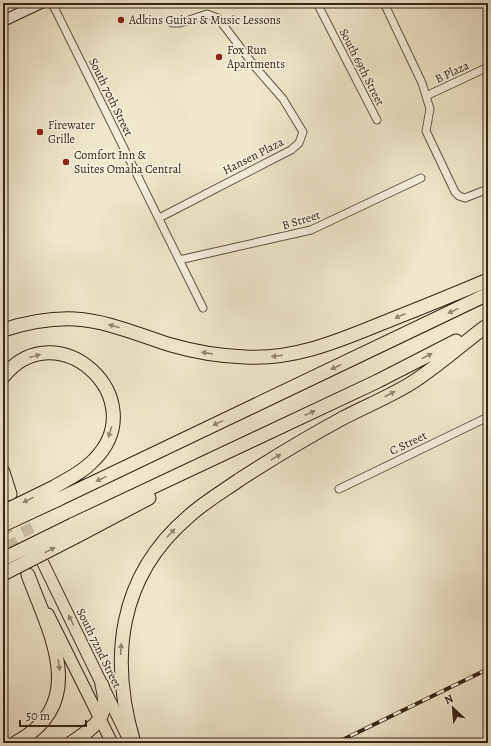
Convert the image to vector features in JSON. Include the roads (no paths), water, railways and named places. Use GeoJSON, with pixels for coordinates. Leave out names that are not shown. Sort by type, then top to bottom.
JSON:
{"type":"FeatureCollection","features":[{"type":"Feature","properties":{"kind":"highway"},"geometry":{"type":"LineString","coordinates":[[3,330],[59,319],[88,320],[116,326],[169,344],[203,353],[245,357],[280,356],[315,349],[342,340],[488,280]]}},
{"type":"Feature","properties":{"kind":"highway"},"geometry":{"type":"LineString","coordinates":[[3,525],[488,294]]}},
{"type":"Feature","properties":{"kind":"highway"},"geometry":{"type":"LineString","coordinates":[[3,338],[30,324]]}},
{"type":"Feature","properties":{"kind":"highway"},"geometry":{"type":"LineString","coordinates":[[3,574],[74,531],[275,429],[378,381],[487,326]]}},
{"type":"Feature","properties":{"kind":"highway"},"geometry":{"type":"LineString","coordinates":[[134,743],[126,714],[122,686],[122,637],[128,608],[139,578],[149,560],[164,540],[188,516],[233,484],[314,434],[413,382],[487,326]]}},
{"type":"Feature","properties":{"kind":"highway"},"geometry":{"type":"LineString","coordinates":[[3,377],[16,365],[28,358],[41,354],[62,354],[75,358],[91,368],[100,378],[112,403],[113,417],[111,431],[103,449],[87,467],[54,487],[3,512]]}},
{"type":"Feature","properties":{"kind":"highway"},"geometry":{"type":"LineString","coordinates":[[3,472],[11,495]]}},
{"type":"Feature","properties":{"kind":"highway"},"geometry":{"type":"LineString","coordinates":[[3,559],[74,531]]}},
{"type":"Feature","properties":{"kind":"highway"},"geometry":{"type":"LineString","coordinates":[[15,743],[33,732],[46,716],[56,698],[60,679],[56,650],[27,573]]}},
{"type":"Feature","properties":{"kind":"highway"},"geometry":{"type":"LineString","coordinates":[[71,743],[100,719],[104,712],[106,698],[102,685]]}},
{"type":"Feature","properties":{"kind":"main road"},"geometry":{"type":"LineString","coordinates":[[3,21],[41,3]]}},
{"type":"Feature","properties":{"kind":"main road"},"geometry":{"type":"LineString","coordinates":[[3,480],[11,495]]}},
{"type":"Feature","properties":{"kind":"main road","name":"South 72nd Street"},"geometry":{"type":"LineString","coordinates":[[43,563],[130,743]]}},
{"type":"Feature","properties":{"kind":"main road"},"geometry":{"type":"LineString","coordinates":[[27,573],[112,743]]}},
{"type":"Feature","properties":{"kind":"street","name":"South 70th Street"},"geometry":{"type":"LineString","coordinates":[[52,3],[203,308]]}},
{"type":"Feature","properties":{"kind":"street","name":"South 69th Street"},"geometry":{"type":"LineString","coordinates":[[317,3],[377,120]]}},
{"type":"Feature","properties":{"kind":"street"},"geometry":{"type":"LineString","coordinates":[[384,3],[422,83],[430,109],[426,131],[455,192],[461,197],[468,198],[488,188]]}},
{"type":"Feature","properties":{"kind":"street","name":"Hansen Plaza"},"geometry":{"type":"LineString","coordinates":[[159,218],[291,150],[299,143],[303,132],[288,106],[232,38],[218,18],[211,15],[196,16],[180,23],[172,23]]}},
{"type":"Feature","properties":{"kind":"street","name":"B Plaza"},"geometry":{"type":"LineString","coordinates":[[426,96],[488,68]]}},
{"type":"Feature","properties":{"kind":"street","name":"B Street"},"geometry":{"type":"LineString","coordinates":[[179,260],[311,230],[421,178]]}},
{"type":"Feature","properties":{"kind":"street","name":"C Street"},"geometry":{"type":"LineString","coordinates":[[339,489],[488,417]]}},
{"type":"Feature","properties":{"kind":"tunnel"},"geometry":{"type":"LineString","coordinates":[[18,510],[37,550]]}},
{"type":"Feature","properties":{"kind":"tunnel"},"geometry":{"type":"LineString","coordinates":[[3,524],[20,560]]}},
{"type":"Feature","properties":{"kind":"railway"},"geometry":{"type":"LineString","coordinates":[[336,743],[488,669]]}},
{"type":"Feature","properties":{"kind":"place","name":"Adkins Guitar & Music Lessons"},"geometry":{"type":"Point","coordinates":[121,20]}},
{"type":"Feature","properties":{"kind":"place","name":"Fox Run Apartments"},"geometry":{"type":"Point","coordinates":[219,57]}},
{"type":"Feature","properties":{"kind":"place","name":"Firewater Grille"},"geometry":{"type":"Point","coordinates":[40,132]}},
{"type":"Feature","properties":{"kind":"place","name":"Comfort Inn & Suites Omaha Central"},"geometry":{"type":"Point","coordinates":[66,162]}}]}
